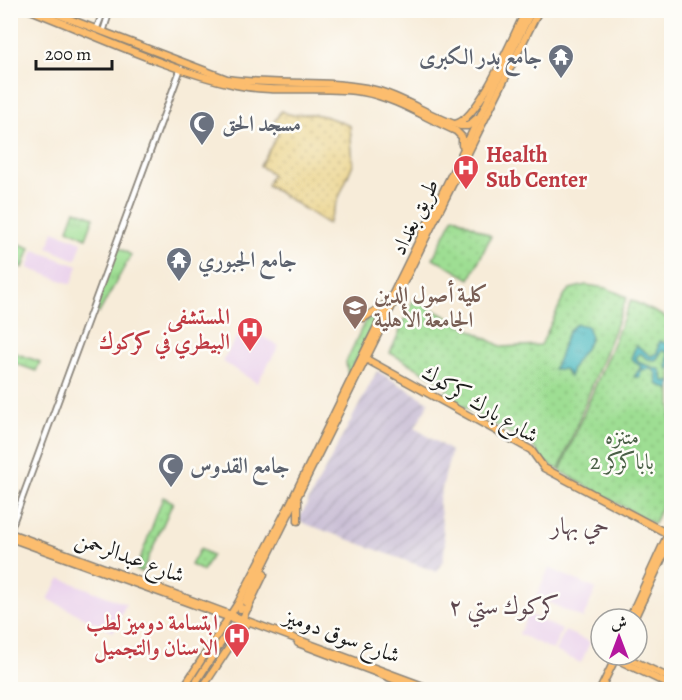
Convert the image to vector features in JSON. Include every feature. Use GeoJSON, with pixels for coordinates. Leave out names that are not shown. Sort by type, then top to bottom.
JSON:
{"type":"FeatureCollection","features":[{"type":"Feature","properties":{"kind":"main road"},"geometry":{"type":"LineString","coordinates":[[30,10],[181,68],[234,85],[368,88],[391,94],[452,126],[461,135],[462,149]]}},
{"type":"Feature","properties":{"kind":"main road"},"geometry":{"type":"LineString","coordinates":[[46,10],[60,13],[99,31],[227,79],[286,87]]}},
{"type":"Feature","properties":{"kind":"main road"},"geometry":{"type":"LineString","coordinates":[[452,126],[466,120],[480,102],[526,10]]}},
{"type":"Feature","properties":{"kind":"main road","name":"طريق بغداد"},"geometry":{"type":"LineString","coordinates":[[289,509],[298,497],[366,361],[512,41],[532,10]]}},
{"type":"Feature","properties":{"kind":"main road","name":"طريق بغداد"},"geometry":{"type":"LineString","coordinates":[[244,599],[387,303],[402,278],[539,10]]}},
{"type":"Feature","properties":{"kind":"main road"},"geometry":{"type":"LineString","coordinates":[[452,126],[465,127],[478,117]]}},
{"type":"Feature","properties":{"kind":"main road"},"geometry":{"type":"LineString","coordinates":[[364,318],[387,303]]}},
{"type":"Feature","properties":{"kind":"main road","name":"شارع بارك كركوك"},"geometry":{"type":"LineString","coordinates":[[366,361],[531,450],[544,468],[670,535]]}},
{"type":"Feature","properties":{"kind":"main road"},"geometry":{"type":"LineString","coordinates":[[298,497],[298,521]]}},
{"type":"Feature","properties":{"kind":"main road"},"geometry":{"type":"LineString","coordinates":[[635,607],[670,535],[672,525]]}},
{"type":"Feature","properties":{"kind":"main road","name":"شارع عبدالرحمن"},"geometry":{"type":"LineString","coordinates":[[10,534],[238,619]]}},
{"type":"Feature","properties":{"kind":"main road"},"geometry":{"type":"LineString","coordinates":[[639,607],[662,552]]}},
{"type":"Feature","properties":{"kind":"main road"},"geometry":{"type":"LineString","coordinates":[[228,632],[216,611],[230,608],[244,599]]}},
{"type":"Feature","properties":{"kind":"main road"},"geometry":{"type":"LineString","coordinates":[[182,690],[238,619],[244,599]]}},
{"type":"Feature","properties":{"kind":"main road"},"geometry":{"type":"LineString","coordinates":[[189,690],[238,619],[244,599]]}},
{"type":"Feature","properties":{"kind":"main road"},"geometry":{"type":"LineString","coordinates":[[244,599],[249,618],[256,624]]}},
{"type":"Feature","properties":{"kind":"main road","name":"شارع سوق دوميز"},"geometry":{"type":"LineString","coordinates":[[238,619],[368,667],[422,690]]}},
{"type":"Feature","properties":{"kind":"main road","name":"شارع سوق دوميز"},"geometry":{"type":"LineString","coordinates":[[238,619],[435,690]]}},
{"type":"Feature","properties":{"kind":"main road"},"geometry":{"type":"LineString","coordinates":[[201,690],[228,632]]}},
{"type":"Feature","properties":{"kind":"main road"},"geometry":{"type":"LineString","coordinates":[[599,690],[610,667]]}},
{"type":"Feature","properties":{"kind":"main road"},"geometry":{"type":"LineString","coordinates":[[637,667],[672,686]]}},
{"type":"Feature","properties":{"kind":"main road"},"geometry":{"type":"LineString","coordinates":[[643,667],[672,679]]}},
{"type":"Feature","properties":{"kind":"street"},"geometry":{"type":"LineString","coordinates":[[99,31],[108,11]]}},
{"type":"Feature","properties":{"kind":"street"},"geometry":{"type":"LineString","coordinates":[[10,534],[181,68]]}},
{"type":"Feature","properties":{"kind":"shaded area"},"geometry":{"type":"Polygon","coordinates":[[[54,231],[82,242],[76,260],[48,248],[54,231]]]}},
{"type":"Feature","properties":{"kind":"shaded area"},"geometry":{"type":"Polygon","coordinates":[[[34,250],[78,266],[71,284],[28,268],[34,250]]]}},
{"type":"Feature","properties":{"kind":"shaded area","name":"المستشفى البيطري في كركوك"},"geometry":{"type":"Polygon","coordinates":[[[244,326],[279,346],[257,383],[222,361],[244,326]]]}},
{"type":"Feature","properties":{"kind":"shaded area"},"geometry":{"type":"Polygon","coordinates":[[[377,371],[429,402],[415,428],[451,451],[439,501],[445,545],[443,560],[437,572],[298,521],[377,371]]]}},
{"type":"Feature","properties":{"kind":"shaded area"},"geometry":{"type":"Polygon","coordinates":[[[549,568],[596,589],[583,618],[536,597],[549,568]]]}},
{"type":"Feature","properties":{"kind":"shaded area"},"geometry":{"type":"Polygon","coordinates":[[[60,578],[126,604],[113,632],[48,599],[60,578]]]}},
{"type":"Feature","properties":{"kind":"shaded area"},"geometry":{"type":"Polygon","coordinates":[[[528,614],[562,630],[553,650],[519,634],[528,614]]]}},
{"type":"Feature","properties":{"kind":"shaded area"},"geometry":{"type":"Polygon","coordinates":[[[565,631],[589,642],[581,663],[555,651],[565,631]]]}},
{"type":"Feature","properties":{"kind":"green space"},"geometry":{"type":"Polygon","coordinates":[[[75,210],[94,217],[86,238],[68,229],[75,210]]]}},
{"type":"Feature","properties":{"kind":"green space"},"geometry":{"type":"Polygon","coordinates":[[[454,216],[491,236],[470,279],[433,258],[454,216]]]}},
{"type":"Feature","properties":{"kind":"green space"},"geometry":{"type":"Polygon","coordinates":[[[11,241],[30,248],[23,268],[11,263],[11,241]]]}},
{"type":"Feature","properties":{"kind":"green space"},"geometry":{"type":"Polygon","coordinates":[[[118,247],[131,255],[99,313],[94,311],[118,247]]]}},
{"type":"Feature","properties":{"kind":"green space"},"geometry":{"type":"Polygon","coordinates":[[[586,285],[606,288],[627,297],[559,470],[543,461],[533,446],[444,396],[449,386],[390,353],[414,299],[502,347],[541,345],[565,294],[570,289],[586,285]]]}},
{"type":"Feature","properties":{"kind":"green space","name":"متنزه باباكركر 2"},"geometry":{"type":"Polygon","coordinates":[[[631,300],[671,320],[671,483],[654,524],[560,471],[631,300]]]}},
{"type":"Feature","properties":{"kind":"green space"},"geometry":{"type":"Polygon","coordinates":[[[381,310],[348,376],[346,362],[365,321],[381,310]]]}},
{"type":"Feature","properties":{"kind":"green space"},"geometry":{"type":"Polygon","coordinates":[[[10,351],[40,362],[36,371],[11,362],[10,351]]]}},
{"type":"Feature","properties":{"kind":"green space"},"geometry":{"type":"Polygon","coordinates":[[[163,497],[173,502],[142,572],[136,570],[163,497]]]}},
{"type":"Feature","properties":{"kind":"green space"},"geometry":{"type":"Polygon","coordinates":[[[200,549],[212,555],[203,571],[191,565],[200,549]]]}},
{"type":"Feature","properties":{"kind":"sand"},"geometry":{"type":"Polygon","coordinates":[[[281,111],[293,115],[323,116],[350,126],[353,164],[328,224],[267,185],[272,174],[260,166],[278,134],[270,128],[281,111]]]}},
{"type":"Feature","properties":{"kind":"water"},"geometry":{"type":"Polygon","coordinates":[[[577,324],[587,326],[591,337],[573,367],[570,377],[564,369],[553,369],[557,364],[565,338],[577,324]]]}},
{"type":"Feature","properties":{"kind":"water"},"geometry":{"type":"Polygon","coordinates":[[[659,341],[671,345],[671,371],[667,367],[668,354],[666,351],[662,351],[656,360],[647,359],[640,353],[636,358],[640,363],[661,370],[663,381],[671,381],[670,390],[657,384],[656,373],[652,369],[641,370],[640,377],[634,377],[641,367],[631,358],[636,345],[651,356],[657,353],[659,341]]]}},
{"type":"Feature","properties":{"kind":"tunnel"},"geometry":{"type":"LineString","coordinates":[[225,631],[241,603]]}},
{"type":"Feature","properties":{"kind":"place","name":"جامع بدر الكبرى"},"geometry":{"type":"Point","coordinates":[561,80]}},
{"type":"Feature","properties":{"kind":"place","name":"مسجد الحق"},"geometry":{"type":"Point","coordinates":[202,147]}},
{"type":"Feature","properties":{"kind":"place","name":"Health Sub Center"},"geometry":{"type":"Point","coordinates":[466,191]}},
{"type":"Feature","properties":{"kind":"place","name":"جامع الجبوري"},"geometry":{"type":"Point","coordinates":[179,283]}},
{"type":"Feature","properties":{"kind":"place","name":"كلية أصول الدين الجامعة الأهلية"},"geometry":{"type":"Point","coordinates":[355,331]}},
{"type":"Feature","properties":{"kind":"place","name":"المستشفى البيطري في كركوك"},"geometry":{"type":"Point","coordinates":[250,353]}},
{"type":"Feature","properties":{"kind":"place","name":"جامع القدوس"},"geometry":{"type":"Point","coordinates":[171,489]}},
{"type":"Feature","properties":{"kind":"place","name":"ابتسامة دوميز لطب الاسنان والتجميل"},"geometry":{"type":"Point","coordinates":[237,659]}},
{"type":"Feature","properties":{"kind":"district","name":"حي بهار"},"geometry":{"type":"Point","coordinates":[580,526]}},
{"type":"Feature","properties":{"kind":"district","name":"كركوك ستي ٢"},"geometry":{"type":"Point","coordinates":[504,606]}}]}
